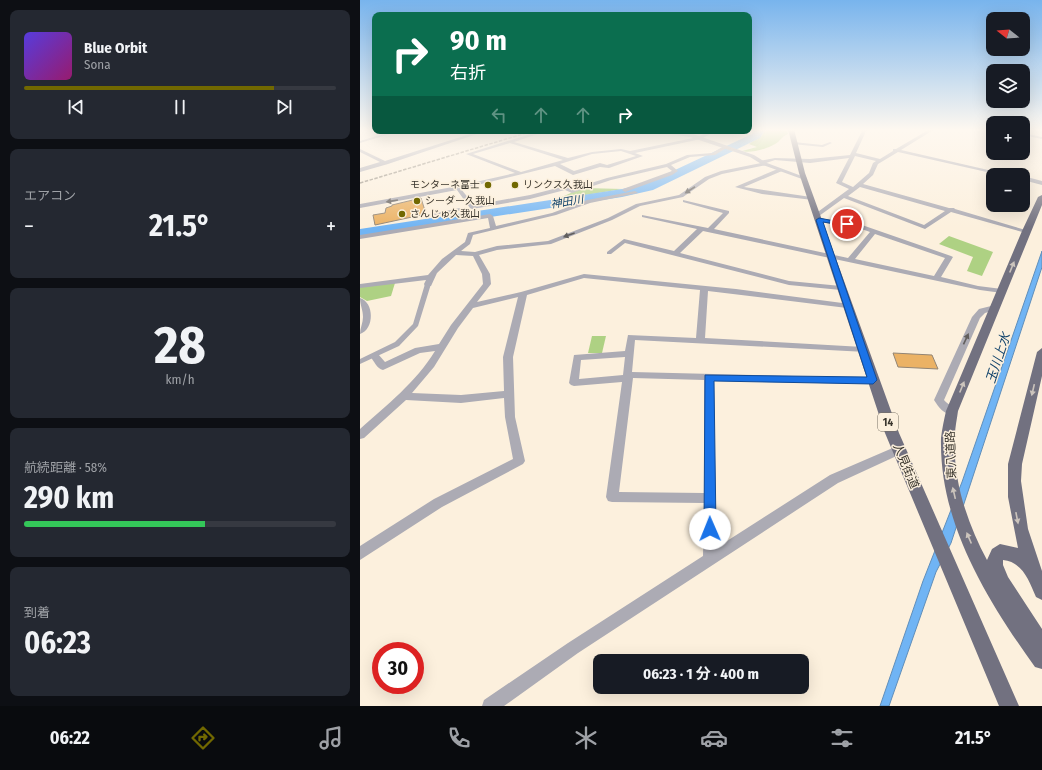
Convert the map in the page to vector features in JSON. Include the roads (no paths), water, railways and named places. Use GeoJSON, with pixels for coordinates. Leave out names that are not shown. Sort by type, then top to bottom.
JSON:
{"type":"FeatureCollection","features":[{"type":"Feature","properties":{"kind":"main road","name":"人見街道"},"geometry":{"type":"LineString","coordinates":[[799,162],[847,306],[899,450],[1009,706]]}},
{"type":"Feature","properties":{"kind":"main road","name":"東八道路"},"geometry":{"type":"LineString","coordinates":[[1042,197],[1026,231],[952,412],[948,437],[951,481],[961,521],[976,556],[997,595],[1042,660]]}},
{"type":"Feature","properties":{"kind":"main road"},"geometry":{"type":"LineString","coordinates":[[1042,352],[1015,464],[1014,479],[1017,516],[1035,574],[1042,591]]}},
{"type":"Feature","properties":{"kind":"main road"},"geometry":{"type":"LineString","coordinates":[[1035,574],[1024,560],[1018,556],[1004,551],[997,554],[995,566],[1002,583],[1042,646]]}},
{"type":"Feature","properties":{"kind":"street"},"geometry":{"type":"LineString","coordinates":[[360,170],[389,162]]}},
{"type":"Feature","properties":{"kind":"street"},"geometry":{"type":"LineString","coordinates":[[489,162],[520,174]]}},
{"type":"Feature","properties":{"kind":"street"},"geometry":{"type":"LineString","coordinates":[[360,206],[458,188],[520,174],[562,162]]}},
{"type":"Feature","properties":{"kind":"street"},"geometry":{"type":"LineString","coordinates":[[556,164],[573,173],[600,165],[607,167],[623,162]]}},
{"type":"Feature","properties":{"kind":"street"},"geometry":{"type":"LineString","coordinates":[[458,188],[472,207],[543,195],[565,188],[572,191],[609,179],[673,162]]}},
{"type":"Feature","properties":{"kind":"street"},"geometry":{"type":"LineString","coordinates":[[455,253],[475,254],[497,248],[549,243],[605,222],[638,205],[681,196],[707,178],[766,162]]}},
{"type":"Feature","properties":{"kind":"street"},"geometry":{"type":"LineString","coordinates":[[850,162],[839,183],[952,209],[1026,231]]}},
{"type":"Feature","properties":{"kind":"street"},"geometry":{"type":"LineString","coordinates":[[818,217],[870,174],[874,164],[877,162]]}},
{"type":"Feature","properties":{"kind":"street"},"geometry":{"type":"LineString","coordinates":[[949,162],[986,170]]}},
{"type":"Feature","properties":{"kind":"street"},"geometry":{"type":"LineString","coordinates":[[763,163],[804,178]]}},
{"type":"Feature","properties":{"kind":"street"},"geometry":{"type":"LineString","coordinates":[[360,362],[397,344],[416,325],[429,280],[455,253],[468,243],[470,234],[554,214],[592,199],[646,184],[675,171],[668,164]]}},
{"type":"Feature","properties":{"kind":"street"},"geometry":{"type":"LineString","coordinates":[[780,170],[738,187],[811,199]]}},
{"type":"Feature","properties":{"kind":"street"},"geometry":{"type":"LineString","coordinates":[[1030,180],[1042,183]]}},
{"type":"Feature","properties":{"kind":"street"},"geometry":{"type":"LineString","coordinates":[[592,199],[635,193]]}},
{"type":"Feature","properties":{"kind":"street"},"geometry":{"type":"LineString","coordinates":[[843,196],[925,227],[952,209]]}},
{"type":"Feature","properties":{"kind":"street"},"geometry":{"type":"LineString","coordinates":[[685,201],[727,212],[710,230]]}},
{"type":"Feature","properties":{"kind":"street"},"geometry":{"type":"LineString","coordinates":[[434,214],[460,209]]}},
{"type":"Feature","properties":{"kind":"street"},"geometry":{"type":"LineString","coordinates":[[360,237],[490,216],[494,229]]}},
{"type":"Feature","properties":{"kind":"street"},"geometry":{"type":"LineString","coordinates":[[644,216],[1002,291]]}},
{"type":"Feature","properties":{"kind":"street"},"geometry":{"type":"LineString","coordinates":[[818,217],[860,226],[949,258],[937,278]]}},
{"type":"Feature","properties":{"kind":"street"},"geometry":{"type":"LineString","coordinates":[[676,253],[702,228]]}},
{"type":"Feature","properties":{"kind":"street"},"geometry":{"type":"LineString","coordinates":[[851,259],[874,231]]}},
{"type":"Feature","properties":{"kind":"street"},"geometry":{"type":"LineString","coordinates":[[609,253],[624,241],[676,253],[760,277],[789,283],[841,288]]}},
{"type":"Feature","properties":{"kind":"street"},"geometry":{"type":"LineString","coordinates":[[360,435],[404,396],[431,365],[470,306],[487,284],[486,274],[475,254]]}},
{"type":"Feature","properties":{"kind":"street"},"geometry":{"type":"LineString","coordinates":[[470,306],[523,294],[584,276],[704,288],[847,306]]}},
{"type":"Feature","properties":{"kind":"street"},"geometry":{"type":"LineString","coordinates":[[360,286],[429,280]]}},
{"type":"Feature","properties":{"kind":"street"},"geometry":{"type":"LineString","coordinates":[[700,341],[704,288]]}},
{"type":"Feature","properties":{"kind":"street"},"geometry":{"type":"LineString","coordinates":[[360,554],[438,503],[519,461],[510,417],[508,394],[508,357],[523,294]]}},
{"type":"Feature","properties":{"kind":"street"},"geometry":{"type":"LineString","coordinates":[[360,300],[364,304],[368,318],[367,324],[360,331]]}},
{"type":"Feature","properties":{"kind":"street"},"geometry":{"type":"LineString","coordinates":[[952,412],[945,408],[939,400],[976,317],[982,311],[995,307]]}},
{"type":"Feature","properties":{"kind":"street"},"geometry":{"type":"LineString","coordinates":[[710,498],[612,497],[628,376],[631,337],[863,350]]}},
{"type":"Feature","properties":{"kind":"street"},"geometry":{"type":"LineString","coordinates":[[375,356],[383,367],[418,350],[442,347]]}},
{"type":"Feature","properties":{"kind":"street"},"geometry":{"type":"LineString","coordinates":[[629,354],[577,357],[574,383],[628,376],[873,380]]}},
{"type":"Feature","properties":{"kind":"street"},"geometry":{"type":"LineString","coordinates":[[709,377],[710,559]]}},
{"type":"Feature","properties":{"kind":"street"},"geometry":{"type":"LineString","coordinates":[[404,396],[461,399],[508,394]]}},
{"type":"Feature","properties":{"kind":"street"},"geometry":{"type":"LineString","coordinates":[[490,706],[573,648],[834,478],[899,450]]}},
{"type":"Feature","properties":{"kind":"water"},"geometry":{"type":"Polygon","coordinates":[[[1042,251],[1042,267],[951,543],[936,572],[889,706],[880,706],[923,581],[962,482],[1042,251]]]}},
{"type":"Feature","properties":{"kind":"waterway","name":"神田川"},"geometry":{"type":"LineString","coordinates":[[360,233],[622,193],[649,187],[702,162]]}},
{"type":"Feature","properties":{"kind":"railway"},"geometry":{"type":"LineString","coordinates":[[360,183],[430,162]]}},
{"type":"Feature","properties":{"kind":"place","name":"モンターネ富士"},"geometry":{"type":"Point","coordinates":[488,185]}},
{"type":"Feature","properties":{"kind":"place","name":"リンクス久我山"},"geometry":{"type":"Point","coordinates":[515,185]}},
{"type":"Feature","properties":{"kind":"place","name":"シーダー久我山"},"geometry":{"type":"Point","coordinates":[417,201]}},
{"type":"Feature","properties":{"kind":"place","name":"さんじゅ久我山"},"geometry":{"type":"Point","coordinates":[402,214]}},
{"type":"Feature","properties":{"kind":"water label","name":"玉川上水"},"geometry":{"type":"Point","coordinates":[998,358]}}]}
